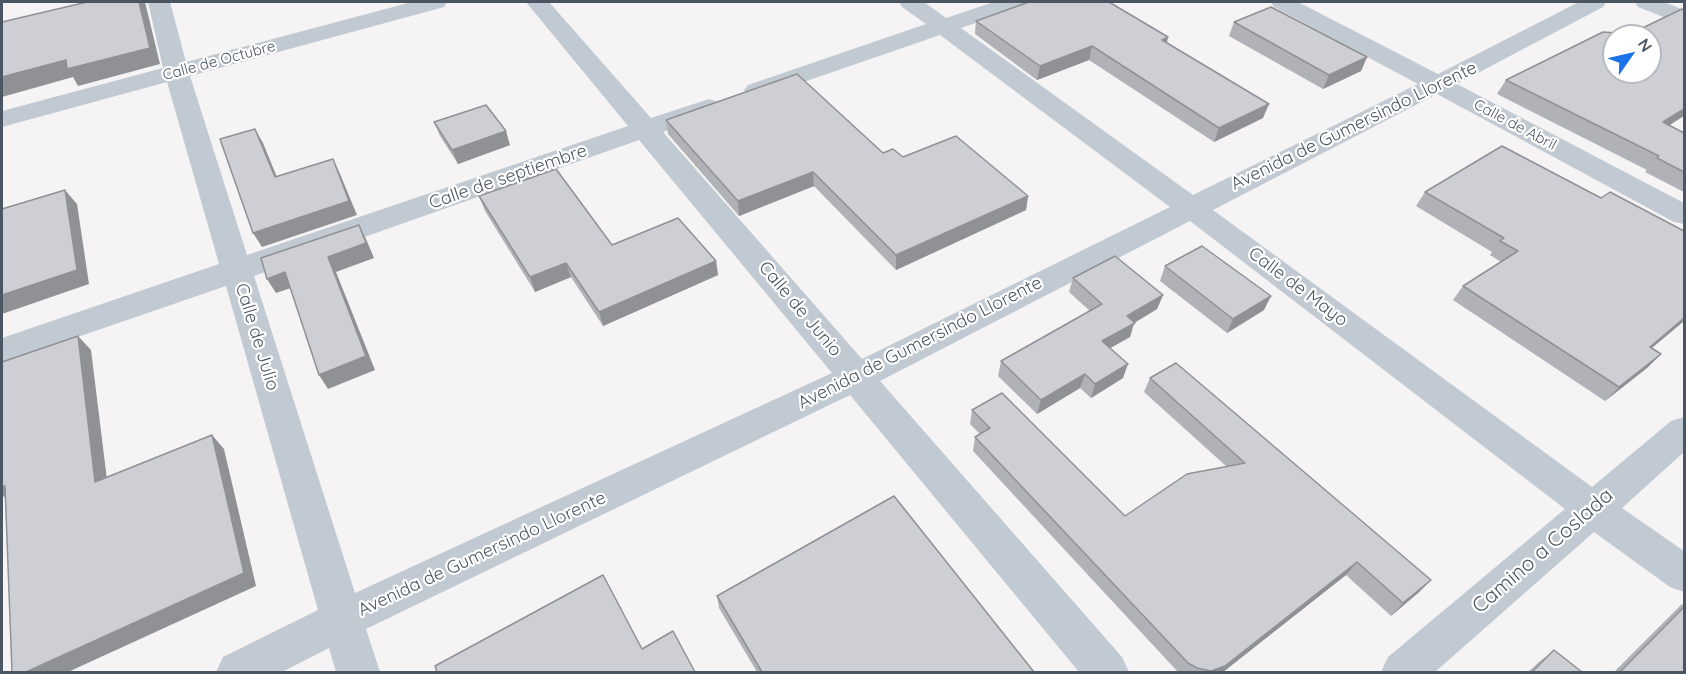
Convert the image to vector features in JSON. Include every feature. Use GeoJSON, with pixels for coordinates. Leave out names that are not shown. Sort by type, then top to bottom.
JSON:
{"type":"FeatureCollection","features":[{"type":"Feature","properties":{"kind":"street","name":"Calle de Julio"},"geometry":{"type":"LineString","coordinates":[[159,2],[177,73],[358,672]]}},
{"type":"Feature","properties":{"kind":"street","name":"Calle de Octubre"},"geometry":{"type":"LineString","coordinates":[[2,119],[436,2]]}},
{"type":"Feature","properties":{"kind":"street","name":"Calle de Junio"},"geometry":{"type":"LineString","coordinates":[[537,2],[647,128],[1107,672]]}},
{"type":"Feature","properties":{"kind":"street","name":"Calle de Mayo"},"geometry":{"type":"LineString","coordinates":[[910,2],[1190,207],[1593,509],[1684,574]]}},
{"type":"Feature","properties":{"kind":"street","name":"Calle de septiembre"},"geometry":{"type":"LineString","coordinates":[[2,351],[1014,2]]}},
{"type":"Feature","properties":{"kind":"street","name":"Calle de Abril"},"geometry":{"type":"LineString","coordinates":[[1282,2],[1684,215]]}},
{"type":"Feature","properties":{"kind":"street","name":"Avenida de Gumersindo Llorente"},"geometry":{"type":"LineString","coordinates":[[238,672],[341,620],[857,376],[1595,2]]}},
{"type":"Feature","properties":{"kind":"street"},"geometry":{"type":"LineString","coordinates":[[1646,2],[1684,18]]}},
{"type":"Feature","properties":{"kind":"street","name":"Camino a Coslada"},"geometry":{"type":"LineString","coordinates":[[1403,672],[1684,431]]}},
{"type":"Feature","properties":{"kind":"building"},"geometry":{"type":"Polygon","coordinates":[[[87,2],[139,2],[150,48],[67,69],[66,60],[2,77],[2,22],[87,2]]]}},
{"type":"Feature","properties":{"kind":"building"},"geometry":{"type":"Polygon","coordinates":[[[1029,2],[1109,2],[1168,37],[1162,40],[1269,104],[1219,128],[1092,46],[1040,66],[976,21],[1029,2]]]}},
{"type":"Feature","properties":{"kind":"building"},"geometry":{"type":"Polygon","coordinates":[[[1271,7],[1367,57],[1329,75],[1234,22],[1271,7]]]}},
{"type":"Feature","properties":{"kind":"building"},"geometry":{"type":"Polygon","coordinates":[[[1684,10],[1684,109],[1663,122],[1684,133],[1684,172],[1657,158],[1659,156],[1506,80],[1602,32],[1602,84],[1662,84],[1662,24],[1651,24],[1684,10]]]}},
{"type":"Feature","properties":{"kind":"building"},"geometry":{"type":"Polygon","coordinates":[[[797,74],[883,153],[893,149],[903,157],[956,136],[1028,196],[896,255],[813,172],[738,201],[666,120],[797,74]]]}},
{"type":"Feature","properties":{"kind":"building"},"geometry":{"type":"Polygon","coordinates":[[[486,105],[506,131],[452,150],[434,122],[486,105]]]}},
{"type":"Feature","properties":{"kind":"building"},"geometry":{"type":"Polygon","coordinates":[[[255,129],[275,177],[333,159],[349,201],[253,233],[220,139],[255,129]]]}},
{"type":"Feature","properties":{"kind":"building"},"geometry":{"type":"Polygon","coordinates":[[[1502,146],[1601,198],[1610,192],[1684,231],[1684,318],[1650,347],[1661,354],[1619,387],[1463,286],[1518,251],[1500,241],[1504,238],[1425,192],[1502,146]]]}},
{"type":"Feature","properties":{"kind":"building"},"geometry":{"type":"Polygon","coordinates":[[[556,169],[612,245],[678,218],[716,261],[599,312],[566,263],[530,277],[479,196],[556,169]]]}},
{"type":"Feature","properties":{"kind":"building"},"geometry":{"type":"Polygon","coordinates":[[[65,190],[77,270],[2,295],[2,209],[65,190]]]}},
{"type":"Feature","properties":{"kind":"building"},"geometry":{"type":"Polygon","coordinates":[[[359,225],[366,243],[328,257],[366,356],[319,375],[285,272],[267,279],[261,258],[359,225]]]}},
{"type":"Feature","properties":{"kind":"building"},"geometry":{"type":"Polygon","coordinates":[[[1202,246],[1271,296],[1233,319],[1165,266],[1202,246]]]}},
{"type":"Feature","properties":{"kind":"building"},"geometry":{"type":"Polygon","coordinates":[[[1115,256],[1163,295],[1127,316],[1135,323],[1102,341],[1128,364],[1095,384],[1085,374],[1041,400],[1001,361],[1102,304],[1073,278],[1115,256]]]}},
{"type":"Feature","properties":{"kind":"building"},"geometry":{"type":"Polygon","coordinates":[[[78,336],[95,482],[212,435],[244,573],[26,672],[12,672],[5,486],[2,487],[2,362],[78,336]]]}},
{"type":"Feature","properties":{"kind":"building"},"geometry":{"type":"Polygon","coordinates":[[[1176,363],[1431,580],[1403,603],[1357,562],[1225,666],[1211,671],[1188,663],[975,437],[990,428],[972,410],[1002,393],[1125,516],[1187,474],[1245,463],[1150,378],[1176,363]]]}},
{"type":"Feature","properties":{"kind":"building"},"geometry":{"type":"Polygon","coordinates":[[[894,496],[1034,672],[762,672],[717,596],[894,496]]]}},
{"type":"Feature","properties":{"kind":"building"},"geometry":{"type":"Polygon","coordinates":[[[603,575],[642,649],[673,631],[695,672],[437,672],[435,666],[603,575]]]}},
{"type":"Feature","properties":{"kind":"building"},"geometry":{"type":"Polygon","coordinates":[[[1684,607],[1684,672],[1620,672],[1684,607]]]}},
{"type":"Feature","properties":{"kind":"building"},"geometry":{"type":"Polygon","coordinates":[[[1554,650],[1582,672],[1532,672],[1554,650]]]}}]}
